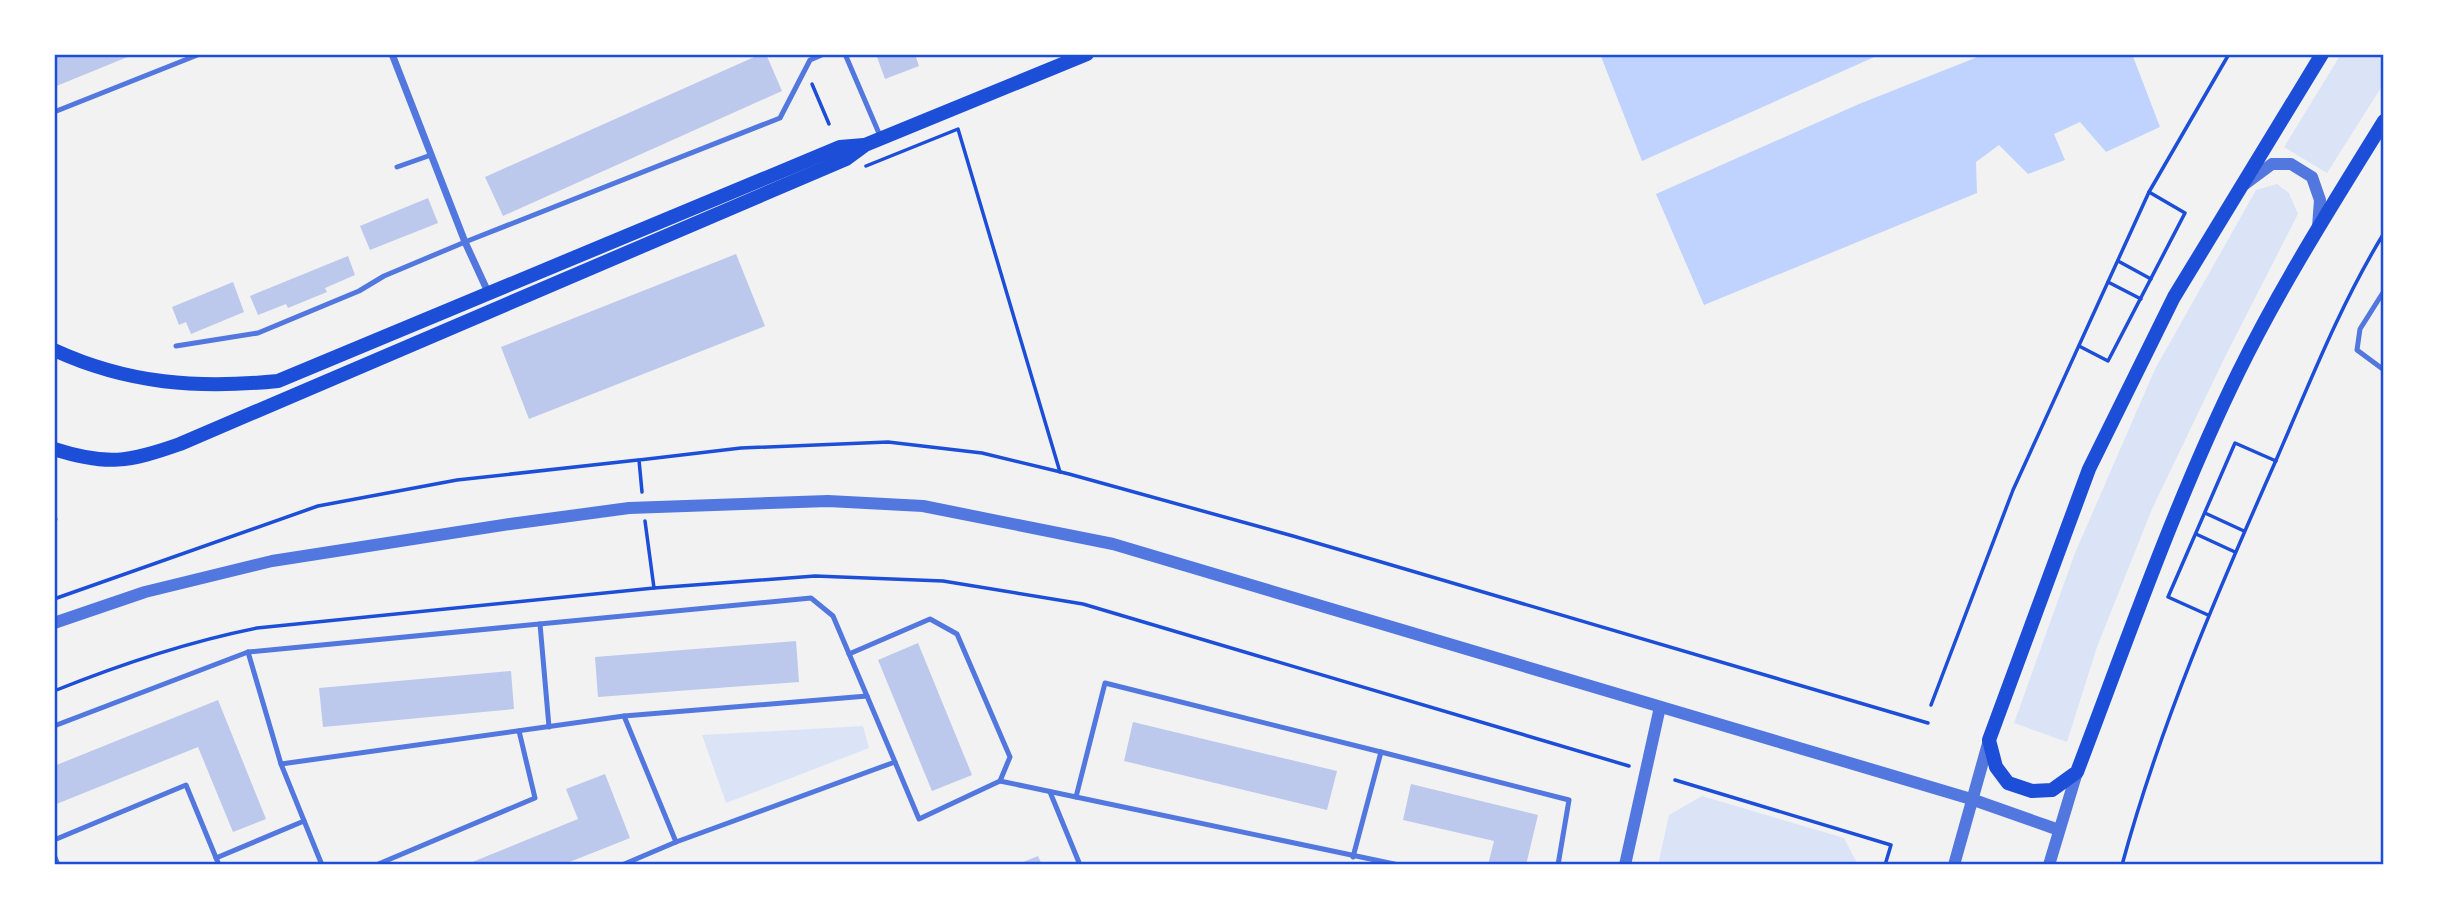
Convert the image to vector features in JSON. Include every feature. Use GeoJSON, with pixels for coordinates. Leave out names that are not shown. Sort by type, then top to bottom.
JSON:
{"type":"FeatureCollection","features":[{"type":"Feature","properties":{"kind":"main road"},"geometry":{"type":"LineString","coordinates":[[54,449],[99,459],[124,461],[180,444],[846,159],[865,145],[881,138],[1087,54]]}},
{"type":"Feature","properties":{"kind":"main road"},"geometry":{"type":"LineString","coordinates":[[2322,54],[2174,297],[2089,469],[1989,740],[1996,767],[2008,783],[2032,791],[2052,790],[2077,772],[2169,528],[2238,372],[2318,227],[2384,121]]}},
{"type":"Feature","properties":{"kind":"main road"},"geometry":{"type":"LineString","coordinates":[[54,350],[86,364],[167,383],[232,385],[278,381],[840,147],[865,145]]}},
{"type":"Feature","properties":{"kind":"street"},"geometry":{"type":"LineString","coordinates":[[392,54],[465,242],[488,292]]}},
{"type":"Feature","properties":{"kind":"street"},"geometry":{"type":"LineString","coordinates":[[2244,185],[2272,164],[2291,164],[2312,177],[2320,200],[2318,227]]}},
{"type":"Feature","properties":{"kind":"street"},"geometry":{"type":"LineString","coordinates":[[54,624],[145,592],[272,561],[423,536],[644,508],[828,501],[923,506],[1113,544],[1971,799],[2059,830]]}},
{"type":"Feature","properties":{"kind":"street"},"geometry":{"type":"LineString","coordinates":[[1625,865],[1660,707]]}},
{"type":"Feature","properties":{"kind":"street"},"geometry":{"type":"LineString","coordinates":[[1954,865],[1989,740]]}},
{"type":"Feature","properties":{"kind":"street"},"geometry":{"type":"LineString","coordinates":[[2049,865],[2077,772]]}},
{"type":"Feature","properties":{"kind":"lane"},"geometry":{"type":"LineString","coordinates":[[54,112],[200,54]]}},
{"type":"Feature","properties":{"kind":"lane"},"geometry":{"type":"LineString","coordinates":[[176,345],[258,333],[359,291],[384,276],[465,242],[780,118],[810,60],[824,54]]}},
{"type":"Feature","properties":{"kind":"lane"},"geometry":{"type":"LineString","coordinates":[[845,54],[881,138]]}},
{"type":"Feature","properties":{"kind":"lane"},"geometry":{"type":"LineString","coordinates":[[397,167],[431,155]]}},
{"type":"Feature","properties":{"kind":"lane"},"geometry":{"type":"LineString","coordinates":[[2384,291],[2360,329],[2357,350],[2384,370]]}},
{"type":"Feature","properties":{"kind":"lane"},"geometry":{"type":"LineString","coordinates":[[54,726],[248,652],[811,598],[833,616],[919,819],[1000,781],[1399,865]]}},
{"type":"Feature","properties":{"kind":"lane"},"geometry":{"type":"LineString","coordinates":[[849,654],[930,619],[957,634],[1010,757],[1000,781]]}},
{"type":"Feature","properties":{"kind":"lane"},"geometry":{"type":"LineString","coordinates":[[540,624],[549,727]]}},
{"type":"Feature","properties":{"kind":"lane"},"geometry":{"type":"LineString","coordinates":[[248,652],[281,764],[319,864]]}},
{"type":"Feature","properties":{"kind":"lane"},"geometry":{"type":"LineString","coordinates":[[1076,797],[1105,683],[1569,800],[1558,865]]}},
{"type":"Feature","properties":{"kind":"lane"},"geometry":{"type":"LineString","coordinates":[[281,764],[624,716],[867,696]]}},
{"type":"Feature","properties":{"kind":"lane"},"geometry":{"type":"LineString","coordinates":[[624,716],[676,842]]}},
{"type":"Feature","properties":{"kind":"lane"},"geometry":{"type":"LineString","coordinates":[[376,865],[535,798],[519,731]]}},
{"type":"Feature","properties":{"kind":"lane"},"geometry":{"type":"LineString","coordinates":[[1353,857],[1381,752]]}},
{"type":"Feature","properties":{"kind":"lane"},"geometry":{"type":"LineString","coordinates":[[622,865],[676,842],[895,762]]}},
{"type":"Feature","properties":{"kind":"lane"},"geometry":{"type":"LineString","coordinates":[[54,839],[186,785],[219,865]]}},
{"type":"Feature","properties":{"kind":"lane"},"geometry":{"type":"LineString","coordinates":[[1050,792],[1080,865]]}},
{"type":"Feature","properties":{"kind":"lane"},"geometry":{"type":"LineString","coordinates":[[216,858],[304,821]]}},
{"type":"Feature","properties":{"kind":"lane"},"geometry":{"type":"LineString","coordinates":[[54,855],[58,865]]}},
{"type":"Feature","properties":{"kind":"path"},"geometry":{"type":"LineString","coordinates":[[1931,705],[2012,490],[2149,192],[2229,54]]}},
{"type":"Feature","properties":{"kind":"path"},"geometry":{"type":"LineString","coordinates":[[806,68],[829,124]]}},
{"type":"Feature","properties":{"kind":"path"},"geometry":{"type":"LineString","coordinates":[[863,167],[958,129],[1060,472]]}},
{"type":"Feature","properties":{"kind":"path"},"geometry":{"type":"LineString","coordinates":[[2079,346],[2108,361],[2185,213],[2149,192]]}},
{"type":"Feature","properties":{"kind":"path"},"geometry":{"type":"LineString","coordinates":[[2122,865],[2148,781],[2208,615],[2337,318],[2384,233]]}},
{"type":"Feature","properties":{"kind":"path"},"geometry":{"type":"LineString","coordinates":[[2118,261],[2151,279]]}},
{"type":"Feature","properties":{"kind":"path"},"geometry":{"type":"LineString","coordinates":[[2108,282],[2141,299]]}},
{"type":"Feature","properties":{"kind":"path"},"geometry":{"type":"LineString","coordinates":[[54,599],[317,506],[457,480],[741,448],[888,442],[982,453],[1060,472],[1293,536],[1928,723]]}},
{"type":"Feature","properties":{"kind":"path"},"geometry":{"type":"LineString","coordinates":[[2208,615],[2168,597],[2235,443],[2276,461]]}},
{"type":"Feature","properties":{"kind":"path"},"geometry":{"type":"LineString","coordinates":[[639,460],[654,588]]}},
{"type":"Feature","properties":{"kind":"path"},"geometry":{"type":"LineString","coordinates":[[2205,513],[2244,531]]}},
{"type":"Feature","properties":{"kind":"path"},"geometry":{"type":"LineString","coordinates":[[2196,534],[2235,552]]}},
{"type":"Feature","properties":{"kind":"path"},"geometry":{"type":"LineString","coordinates":[[54,691],[115,667],[201,640],[257,628],[654,588],[828,576],[943,580],[1083,604],[1629,766]]}},
{"type":"Feature","properties":{"kind":"path"},"geometry":{"type":"LineString","coordinates":[[1675,780],[1891,845],[1885,865]]}},
{"type":"Feature","properties":{"kind":"shaded area"},"geometry":{"type":"Polygon","coordinates":[[[2341,54],[2384,56],[2384,83],[2327,173],[2284,147],[2341,54]]]}},
{"type":"Feature","properties":{"kind":"shaded area"},"geometry":{"type":"Polygon","coordinates":[[[2277,184],[2289,193],[2298,214],[2152,509],[2097,647],[2067,742],[2014,723],[2075,553],[2155,369],[2256,190],[2277,184]]]}},
{"type":"Feature","properties":{"kind":"shaded area"},"geometry":{"type":"Polygon","coordinates":[[[863,726],[869,748],[726,803],[702,735],[863,726]]]}},
{"type":"Feature","properties":{"kind":"shaded area"},"geometry":{"type":"Polygon","coordinates":[[[1702,796],[1844,838],[1858,865],[1658,865],[1669,815],[1702,796]]]}},
{"type":"Feature","properties":{"kind":"water"},"geometry":{"type":"Polygon","coordinates":[[[1600,54],[1881,54],[1642,161],[1600,54]]]}},
{"type":"Feature","properties":{"kind":"water"},"geometry":{"type":"Polygon","coordinates":[[[1985,54],[2132,54],[2160,127],[2106,152],[2080,122],[2054,134],[2065,160],[2028,174],[1999,145],[1976,162],[1977,193],[1704,305],[1656,194],[1859,104],[1985,54]]]}},
{"type":"Feature","properties":{"kind":"building"},"geometry":{"type":"Polygon","coordinates":[[[54,54],[135,54],[54,87],[54,54]]]}},
{"type":"Feature","properties":{"kind":"building"},"geometry":{"type":"Polygon","coordinates":[[[766,54],[782,91],[503,216],[485,177],[766,54]]]}},
{"type":"Feature","properties":{"kind":"building"},"geometry":{"type":"Polygon","coordinates":[[[876,54],[915,54],[919,66],[885,79],[876,54]]]}},
{"type":"Feature","properties":{"kind":"building"},"geometry":{"type":"Polygon","coordinates":[[[428,198],[438,223],[370,250],[360,226],[428,198]]]}},
{"type":"Feature","properties":{"kind":"building"},"geometry":{"type":"Polygon","coordinates":[[[736,254],[765,326],[529,419],[501,347],[736,254]]]}},
{"type":"Feature","properties":{"kind":"building"},"geometry":{"type":"Polygon","coordinates":[[[348,256],[355,275],[325,288],[327,292],[288,308],[286,304],[258,315],[250,296],[348,256]]]}},
{"type":"Feature","properties":{"kind":"building"},"geometry":{"type":"Polygon","coordinates":[[[233,282],[244,312],[191,334],[186,322],[179,325],[172,307],[233,282]]]}},
{"type":"Feature","properties":{"kind":"building"},"geometry":{"type":"Polygon","coordinates":[[[796,641],[799,682],[598,697],[595,657],[796,641]]]}},
{"type":"Feature","properties":{"kind":"building"},"geometry":{"type":"Polygon","coordinates":[[[918,643],[972,775],[932,791],[878,660],[918,643]]]}},
{"type":"Feature","properties":{"kind":"building"},"geometry":{"type":"Polygon","coordinates":[[[511,671],[514,709],[323,727],[319,688],[511,671]]]}},
{"type":"Feature","properties":{"kind":"building"},"geometry":{"type":"Polygon","coordinates":[[[218,700],[266,819],[233,832],[198,747],[54,805],[54,766],[218,700]]]}},
{"type":"Feature","properties":{"kind":"building"},"geometry":{"type":"Polygon","coordinates":[[[1133,722],[1337,771],[1327,810],[1124,761],[1133,722]]]}},
{"type":"Feature","properties":{"kind":"building"},"geometry":{"type":"Polygon","coordinates":[[[605,774],[630,838],[562,865],[465,865],[578,819],[566,789],[605,774]]]}},
{"type":"Feature","properties":{"kind":"building"},"geometry":{"type":"Polygon","coordinates":[[[1411,784],[1538,815],[1526,865],[1488,865],[1494,841],[1403,820],[1411,784]]]}},
{"type":"Feature","properties":{"kind":"building"},"geometry":{"type":"Polygon","coordinates":[[[1038,856],[1042,865],[1016,865],[1038,856]]]}}]}
